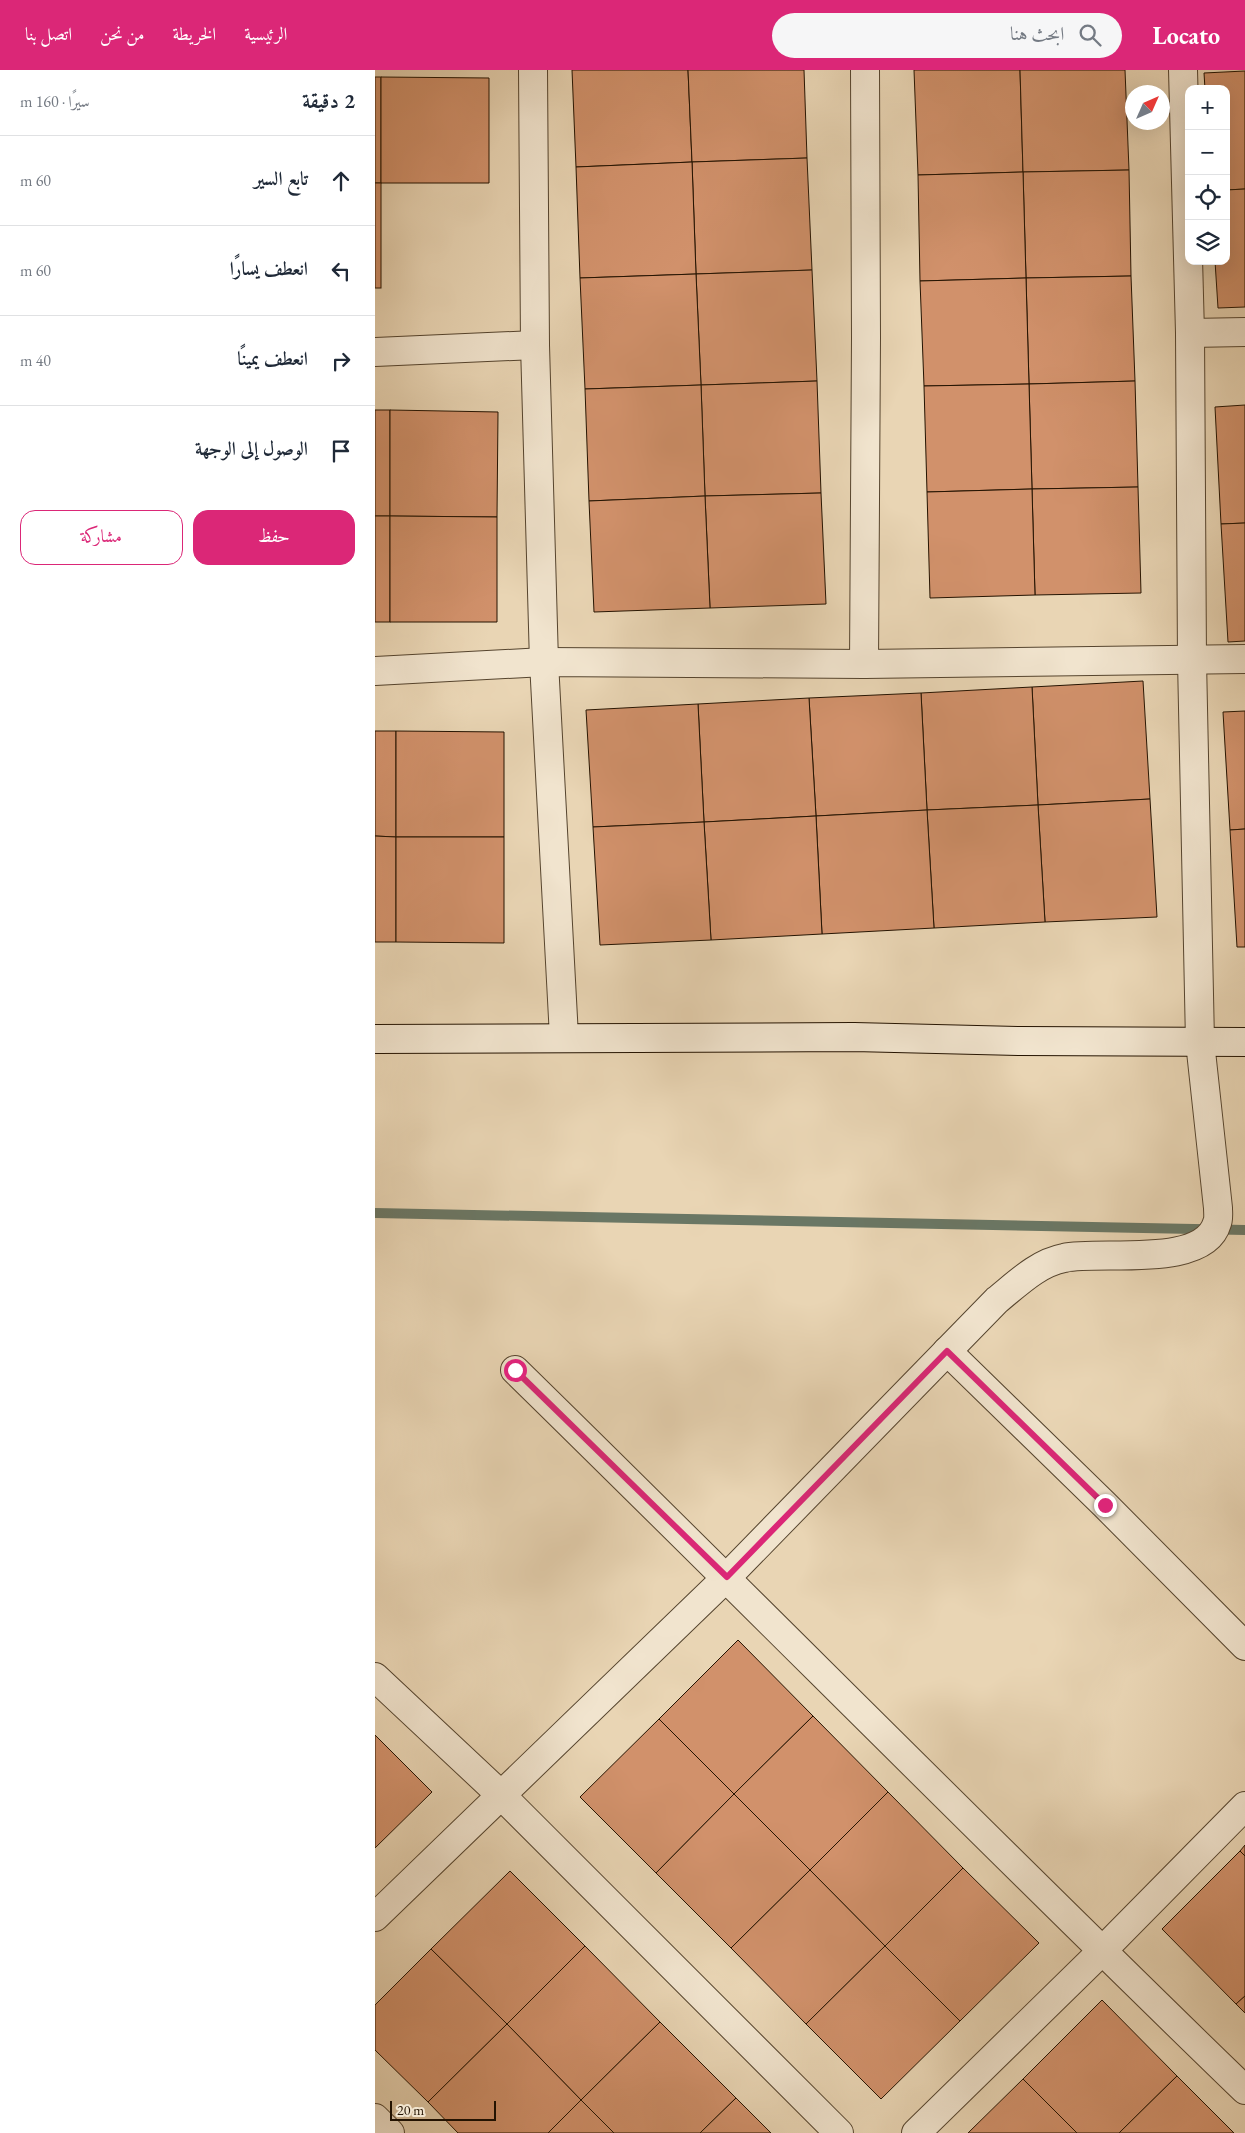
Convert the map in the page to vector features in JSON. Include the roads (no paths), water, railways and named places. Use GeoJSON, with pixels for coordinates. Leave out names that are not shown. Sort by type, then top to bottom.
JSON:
{"type":"FeatureCollection","features":[{"type":"Feature","properties":{"kind":"street"},"geometry":{"type":"LineString","coordinates":[[533,70],[535,345],[544,662],[564,1037]]}},
{"type":"Feature","properties":{"kind":"street"},"geometry":{"type":"LineString","coordinates":[[864,664],[865,70]]}},
{"type":"Feature","properties":{"kind":"street"},"geometry":{"type":"LineString","coordinates":[[375,1917],[727,1577],[997,1300],[1046,1263],[1066,1257],[1166,1253],[1193,1247],[1213,1231],[1217,1224],[1218,1208],[1200,1042],[1192,660],[1190,333],[1183,70]]}},
{"type":"Feature","properties":{"kind":"street"},"geometry":{"type":"LineString","coordinates":[[1190,333],[1245,332]]}},
{"type":"Feature","properties":{"kind":"street"},"geometry":{"type":"LineString","coordinates":[[375,352],[535,345]]}},
{"type":"Feature","properties":{"kind":"street"},"geometry":{"type":"LineString","coordinates":[[375,670],[544,662],[864,664],[1245,659]]}},
{"type":"Feature","properties":{"kind":"street"},"geometry":{"type":"LineString","coordinates":[[375,1039],[854,1037],[1245,1042]]}},
{"type":"Feature","properties":{"kind":"street"},"geometry":{"type":"LineString","coordinates":[[947,1351],[1105,1505],[1245,1646]]}},
{"type":"Feature","properties":{"kind":"street"},"geometry":{"type":"LineString","coordinates":[[515,1370],[1245,2090]]}},
{"type":"Feature","properties":{"kind":"street"},"geometry":{"type":"LineString","coordinates":[[375,1677],[502,1796],[839,2133]]}},
{"type":"Feature","properties":{"kind":"street"},"geometry":{"type":"LineString","coordinates":[[916,2133],[1102,1951],[1245,1806]]}},
{"type":"Feature","properties":{"kind":"street"},"geometry":{"type":"LineString","coordinates":[[375,2118],[390,2133]]}},
{"type":"Feature","properties":{"kind":"waterway"},"geometry":{"type":"LineString","coordinates":[[375,1213],[1245,1230]]}}]}
